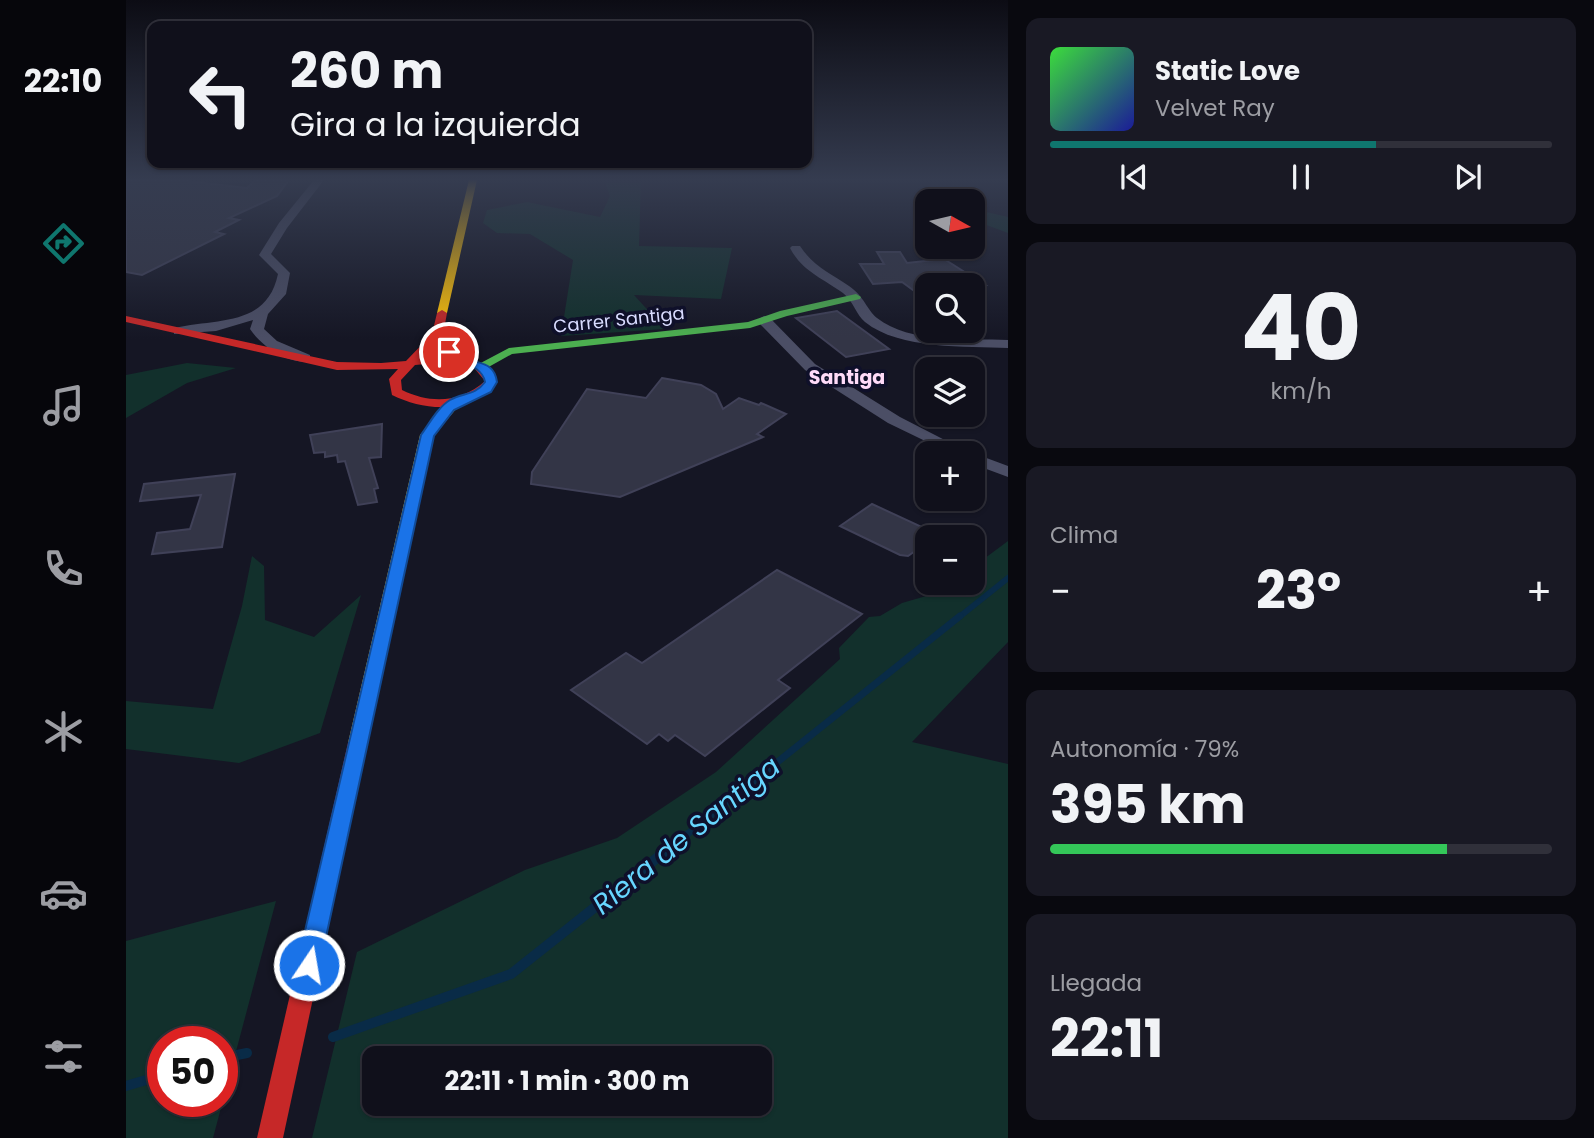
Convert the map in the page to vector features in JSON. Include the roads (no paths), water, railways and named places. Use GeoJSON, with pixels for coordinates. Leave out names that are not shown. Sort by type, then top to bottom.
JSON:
{"type":"FeatureCollection","features":[{"type":"Feature","properties":{"kind":"main road"},"geometry":{"type":"LineString","coordinates":[[427,435],[395,379],[437,335],[461,233]]}},
{"type":"Feature","properties":{"kind":"main road","name":"Carrer Santiga"},"geometry":{"type":"LineString","coordinates":[[481,366],[509,351],[750,325],[785,313],[856,297]]}},
{"type":"Feature","properties":{"kind":"main road"},"geometry":{"type":"LineString","coordinates":[[126,319],[337,366],[381,367],[460,360],[481,366],[490,373],[491,382],[486,389],[473,397],[456,402],[434,403],[403,396],[337,366]]}},
{"type":"Feature","properties":{"kind":"main road"},"geometry":{"type":"LineString","coordinates":[[437,335],[449,352],[460,360]]}},
{"type":"Feature","properties":{"kind":"main road"},"geometry":{"type":"LineString","coordinates":[[270,1138],[427,435],[456,402]]}},
{"type":"Feature","properties":{"kind":"street"},"geometry":{"type":"LineString","coordinates":[[276,233],[265,255],[284,273],[279,294],[262,313],[257,328],[262,337],[313,361]]}},
{"type":"Feature","properties":{"kind":"street"},"geometry":{"type":"LineString","coordinates":[[796,248],[804,262],[856,297],[866,308],[868,318],[876,324],[897,332],[934,339],[1008,344]]}},
{"type":"Feature","properties":{"kind":"street"},"geometry":{"type":"LineString","coordinates":[[180,331],[216,327],[262,313]]}},
{"type":"Feature","properties":{"kind":"street"},"geometry":{"type":"LineString","coordinates":[[764,320],[810,367],[894,419],[938,441]]}},
{"type":"Feature","properties":{"kind":"street"},"geometry":{"type":"LineString","coordinates":[[985,463],[1008,472]]}},
{"type":"Feature","properties":{"kind":"waterway","name":"Riera de Santiga"},"geometry":{"type":"LineString","coordinates":[[958,618],[1008,578]]}},
{"type":"Feature","properties":{"kind":"waterway","name":"Riera de Santiga"},"geometry":{"type":"LineString","coordinates":[[670,848],[960,616]]}},
{"type":"Feature","properties":{"kind":"waterway","name":"Riera de Santiga"},"geometry":{"type":"LineString","coordinates":[[333,1037],[511,974],[672,846]]}},
{"type":"Feature","properties":{"kind":"waterway","name":"Riera de Santiga"},"geometry":{"type":"LineString","coordinates":[[238,1055],[247,1053]]}},
{"type":"Feature","properties":{"kind":"waterway","name":"Riera de Santiga"},"geometry":{"type":"LineString","coordinates":[[126,1086],[147,1080]]}},
{"type":"Feature","properties":{"kind":"district","name":"Santiga"},"geometry":{"type":"Point","coordinates":[847,377]}}]}
